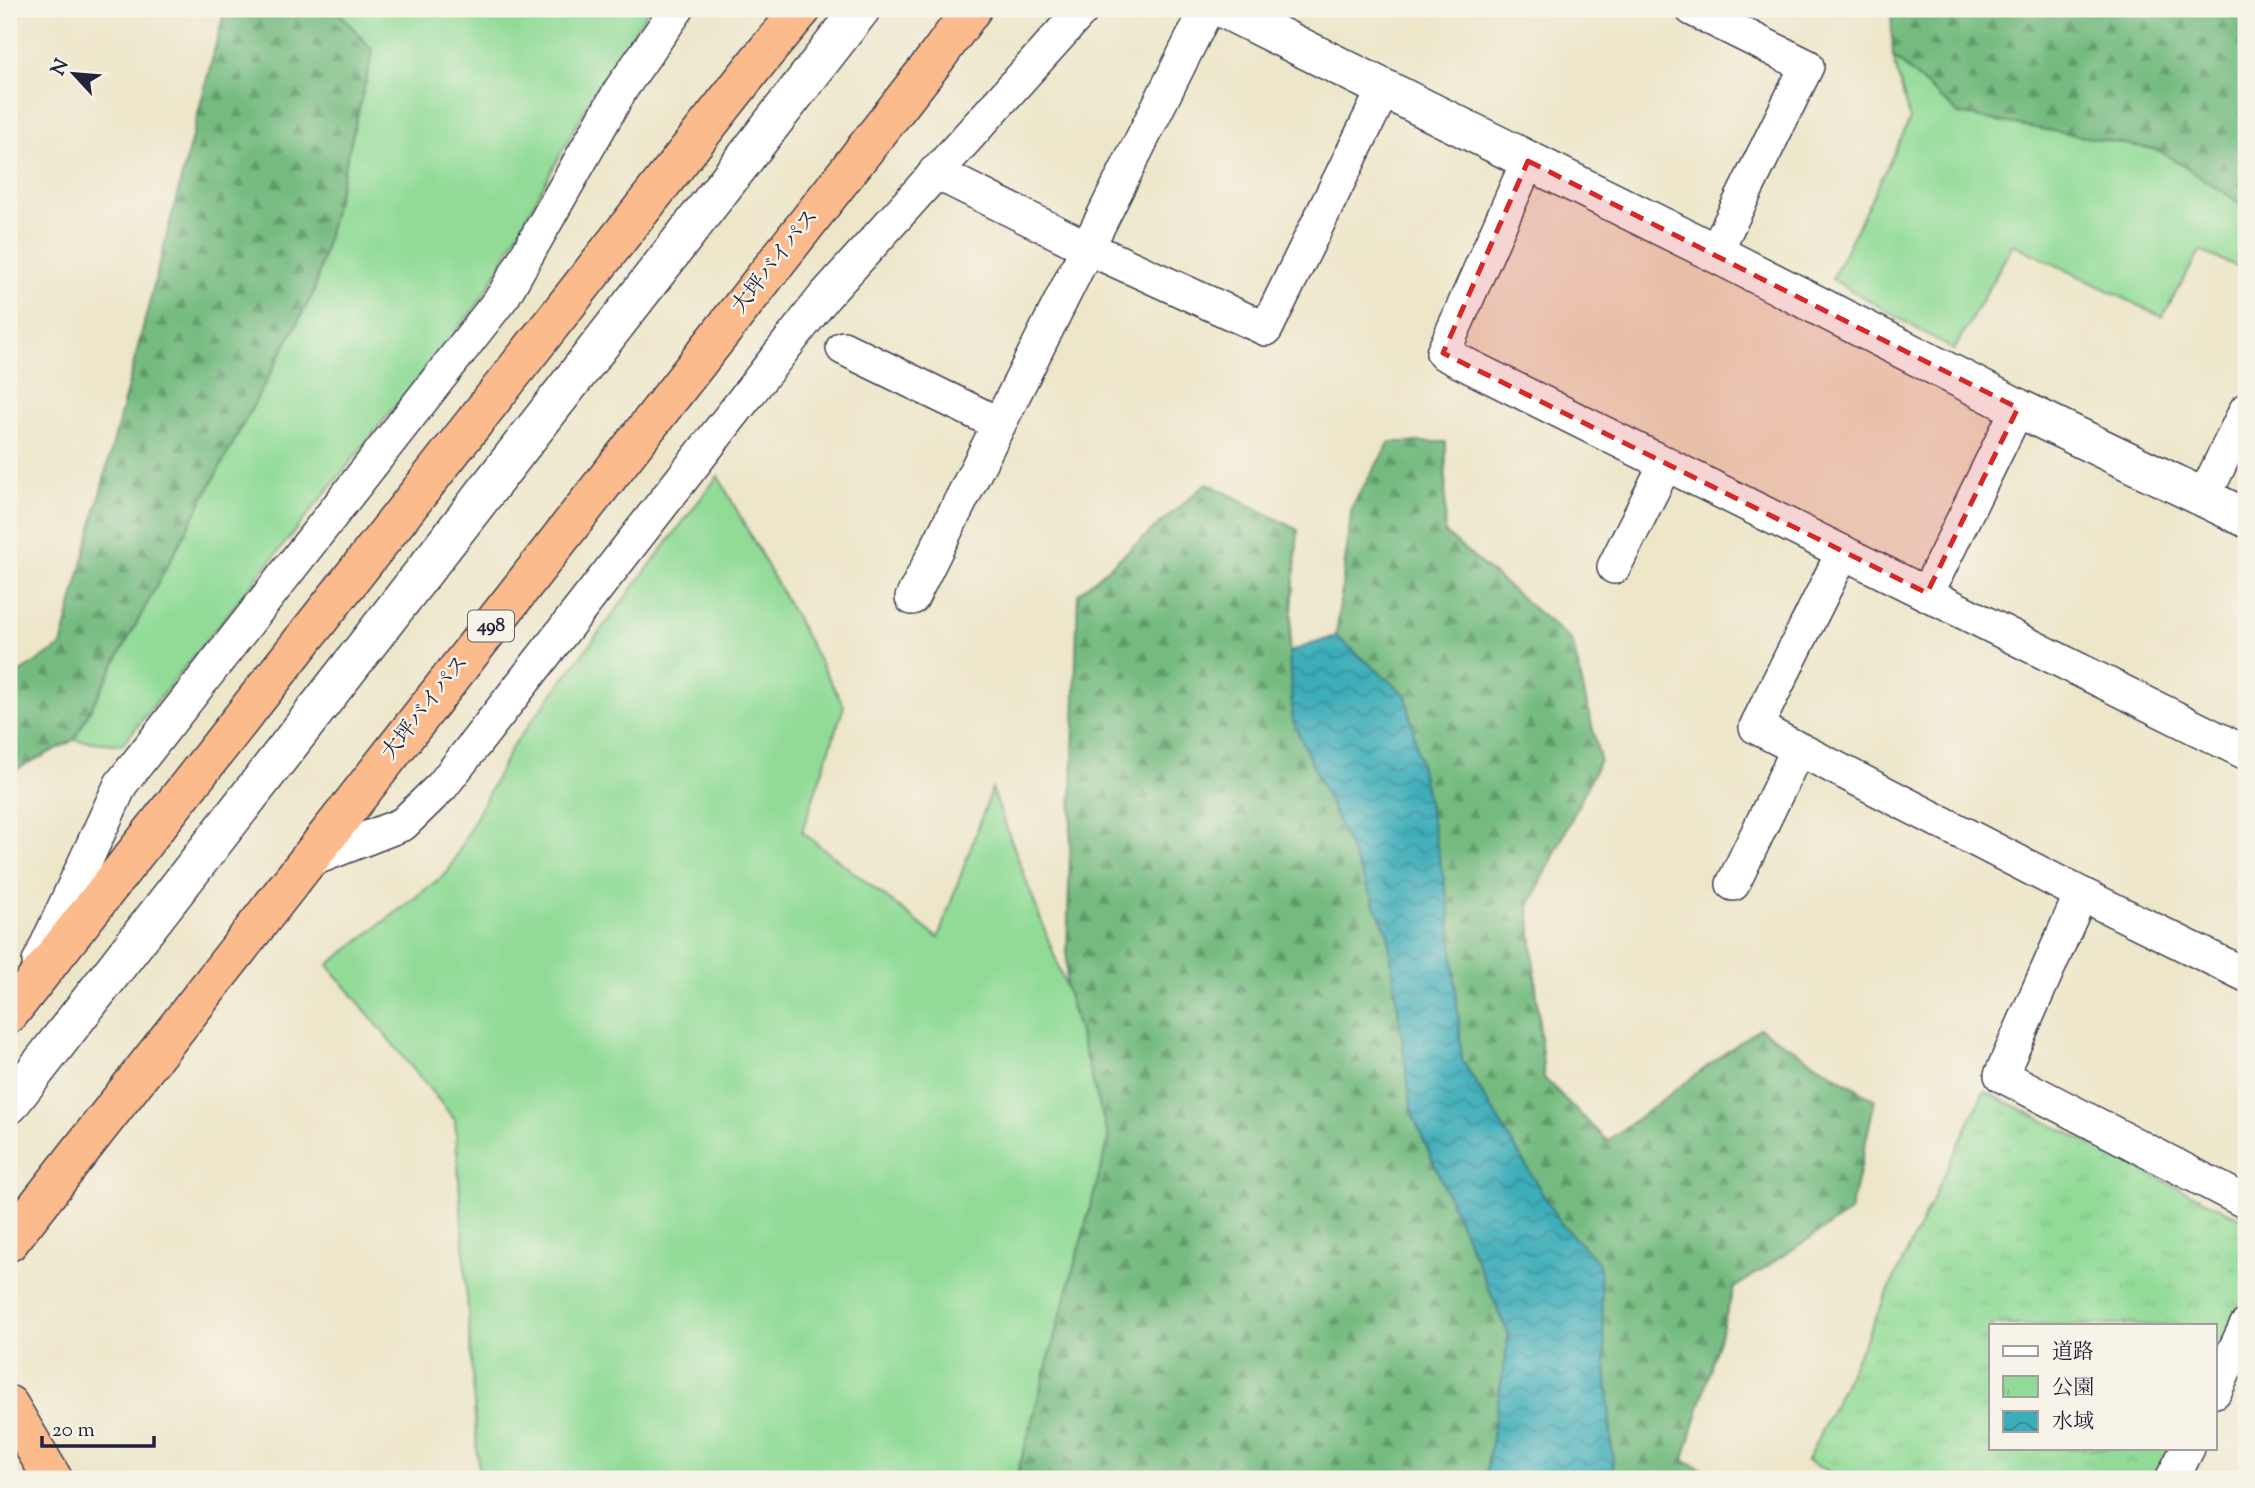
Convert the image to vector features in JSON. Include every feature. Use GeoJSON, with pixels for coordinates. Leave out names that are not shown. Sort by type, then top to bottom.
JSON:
{"type":"FeatureCollection","features":[{"type":"Feature","properties":{"kind":"highway"},"geometry":{"type":"LineString","coordinates":[[16,1005],[802,9]]}},
{"type":"Feature","properties":{"kind":"highway","name":"大坪バイパス"},"geometry":{"type":"LineString","coordinates":[[9,1242],[972,9]]}},
{"type":"Feature","properties":{"kind":"highway"},"geometry":{"type":"LineString","coordinates":[[9,1405],[53,1479]]}},
{"type":"Feature","properties":{"kind":"street"},"geometry":{"type":"LineString","coordinates":[[16,1005],[121,784],[504,295],[621,89],[677,9]]}},
{"type":"Feature","properties":{"kind":"street"},"geometry":{"type":"LineString","coordinates":[[18,1093],[861,9]]}},
{"type":"Feature","properties":{"kind":"street"},"geometry":{"type":"LineString","coordinates":[[306,862],[403,824],[442,786],[824,297],[1083,9]]}},
{"type":"Feature","properties":{"kind":"street"},"geometry":{"type":"LineString","coordinates":[[912,598],[1207,9]]}},
{"type":"Feature","properties":{"kind":"street"},"geometry":{"type":"LineString","coordinates":[[1224,9],[1715,253],[2018,408],[2246,518]]}},
{"type":"Feature","properties":{"kind":"street"},"geometry":{"type":"LineString","coordinates":[[1692,9],[1807,66],[1715,253]]}},
{"type":"Feature","properties":{"kind":"street"},"geometry":{"type":"LineString","coordinates":[[935,172],[1088,248],[1266,329],[1384,89]]}},
{"type":"Feature","properties":{"kind":"street"},"geometry":{"type":"LineString","coordinates":[[1528,161],[1443,353],[2246,753]]}},
{"type":"Feature","properties":{"kind":"street"},"geometry":{"type":"LineString","coordinates":[[843,348],[999,424]]}},
{"type":"Feature","properties":{"kind":"street"},"geometry":{"type":"LineString","coordinates":[[1927,593],[2018,408]]}},
{"type":"Feature","properties":{"kind":"street"},"geometry":{"type":"LineString","coordinates":[[2204,497],[2246,410]]}},
{"type":"Feature","properties":{"kind":"street"},"geometry":{"type":"LineString","coordinates":[[1614,567],[1665,463]]}},
{"type":"Feature","properties":{"kind":"street"},"geometry":{"type":"LineString","coordinates":[[1843,552],[1756,727],[2081,894],[2246,975]]}},
{"type":"Feature","properties":{"kind":"street"},"geometry":{"type":"LineString","coordinates":[[1732,884],[1798,749]]}},
{"type":"Feature","properties":{"kind":"street"},"geometry":{"type":"LineString","coordinates":[[2081,894],[2001,1075],[2246,1202]]}},
{"type":"Feature","properties":{"kind":"street"},"geometry":{"type":"LineString","coordinates":[[2216,1389],[2246,1326]]}},
{"type":"Feature","properties":{"kind":"street"},"geometry":{"type":"LineString","coordinates":[[2172,1479],[2187,1450]]}},
{"type":"Feature","properties":{"kind":"highlighted area"},"geometry":{"type":"Polygon","coordinates":[[[1528,161],[2018,408],[1927,593],[1443,353],[1528,161]]]}},
{"type":"Feature","properties":{"kind":"green space"},"geometry":{"type":"Polygon","coordinates":[[[225,9],[336,9],[373,51],[314,292],[74,740],[9,773],[9,679],[61,646],[225,9]]]}},
{"type":"Feature","properties":{"kind":"green space"},"geometry":{"type":"Polygon","coordinates":[[[336,9],[649,9],[596,89],[482,299],[122,745],[74,740],[314,292],[373,52],[336,9]]]}},
{"type":"Feature","properties":{"kind":"green space"},"geometry":{"type":"Polygon","coordinates":[[[1891,9],[2246,9],[2246,207],[2158,150],[1959,114],[1893,56],[1891,9]]]}},
{"type":"Feature","properties":{"kind":"green space"},"geometry":{"type":"Polygon","coordinates":[[[1893,56],[1959,114],[2159,150],[2246,207],[2246,270],[2200,251],[2162,317],[2013,244],[1954,350],[1832,279],[1910,120],[1893,56]]]}},
{"type":"Feature","properties":{"kind":"green space"},"geometry":{"type":"Polygon","coordinates":[[[1390,442],[1446,442],[1445,533],[1572,641],[1600,760],[1529,907],[1544,1078],[1607,1141],[1759,1028],[1875,1100],[1850,1212],[1734,1288],[1684,1459],[1718,1479],[1614,1479],[1599,1263],[1561,1224],[1462,1060],[1448,901],[1406,695],[1336,636],[1352,506],[1390,442]]]}},
{"type":"Feature","properties":{"kind":"green space"},"geometry":{"type":"Polygon","coordinates":[[[718,476],[844,706],[802,832],[938,938],[992,789],[1066,987],[1109,1139],[1016,1479],[479,1479],[455,1120],[328,965],[448,872],[512,747],[718,476]]]}},
{"type":"Feature","properties":{"kind":"green space"},"geometry":{"type":"Polygon","coordinates":[[[1207,483],[1298,530],[1289,652],[1293,721],[1388,934],[1412,1113],[1509,1335],[1485,1479],[1016,1479],[1109,1139],[1066,987],[1078,594],[1207,483]]]}},
{"type":"Feature","properties":{"kind":"green space"},"geometry":{"type":"Polygon","coordinates":[[[1984,1091],[2246,1221],[2246,1296],[2216,1360],[2216,1324],[1989,1324],[1989,1450],[2173,1450],[2159,1479],[1845,1479],[1807,1461],[1984,1091]]]}},
{"type":"Feature","properties":{"kind":"water"},"geometry":{"type":"Polygon","coordinates":[[[1336,636],[1406,695],[1448,901],[1462,1060],[1561,1224],[1599,1263],[1614,1479],[1485,1479],[1509,1335],[1412,1113],[1388,934],[1293,721],[1289,652],[1336,636]]]}}]}
